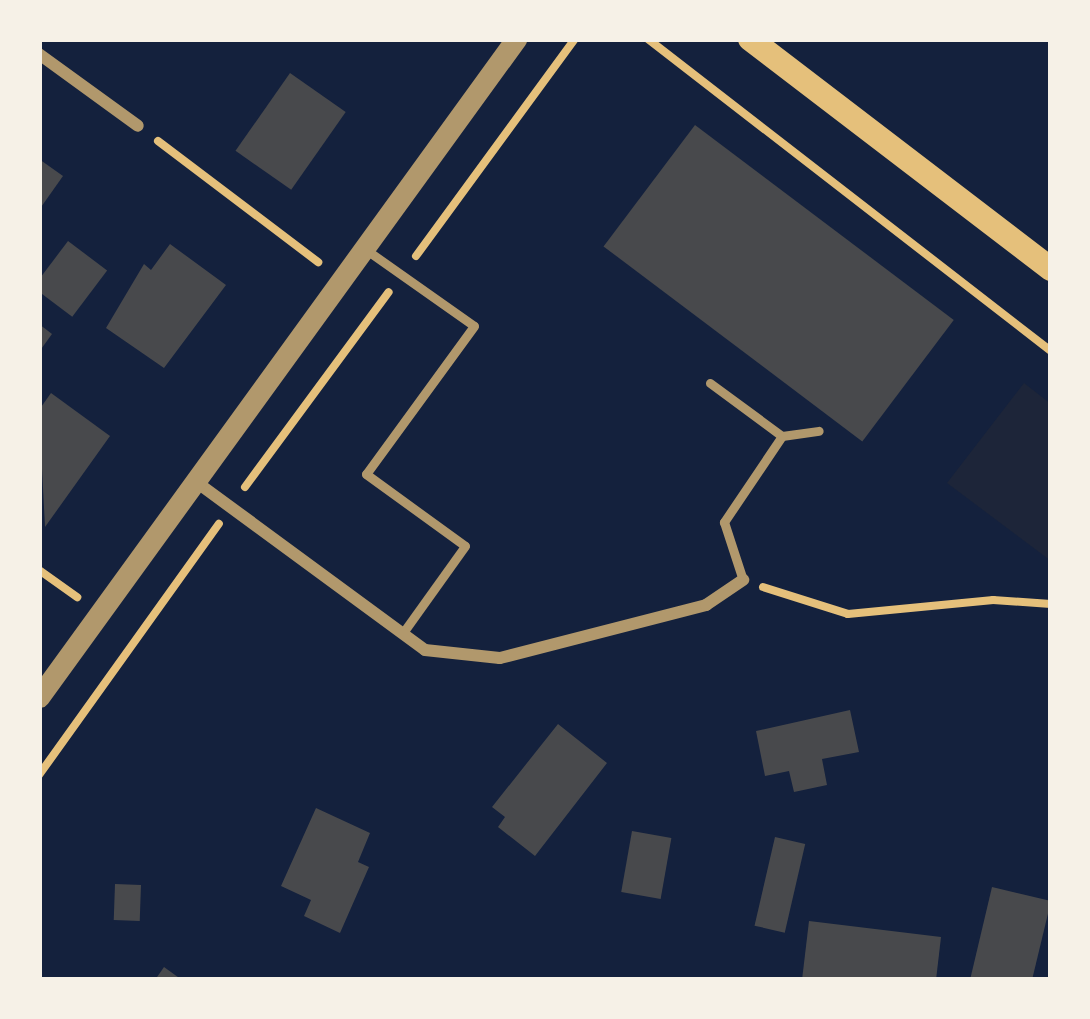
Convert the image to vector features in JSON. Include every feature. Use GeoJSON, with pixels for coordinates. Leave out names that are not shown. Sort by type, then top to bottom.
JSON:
{"type":"FeatureCollection","features":[{"type":"Feature","properties":{"kind":"main road"},"geometry":{"type":"LineString","coordinates":[[750,39],[1051,268]]}},
{"type":"Feature","properties":{"kind":"street"},"geometry":{"type":"LineString","coordinates":[[39,697],[516,39]]}},
{"type":"Feature","properties":{"kind":"street"},"geometry":{"type":"LineString","coordinates":[[39,54],[138,126]]}},
{"type":"Feature","properties":{"kind":"street"},"geometry":{"type":"LineString","coordinates":[[195,482],[425,650],[500,658],[706,605],[742,580]]}},
{"type":"Feature","properties":{"kind":"lane"},"geometry":{"type":"LineString","coordinates":[[365,249],[474,326],[366,475],[465,546],[402,634]]}},
{"type":"Feature","properties":{"kind":"lane"},"geometry":{"type":"LineString","coordinates":[[710,383],[782,436],[819,431]]}},
{"type":"Feature","properties":{"kind":"lane"},"geometry":{"type":"LineString","coordinates":[[742,580],[724,522],[782,436]]}},
{"type":"Feature","properties":{"kind":"path"},"geometry":{"type":"LineString","coordinates":[[39,775],[575,39]]}},
{"type":"Feature","properties":{"kind":"path"},"geometry":{"type":"LineString","coordinates":[[648,39],[1051,351]]}},
{"type":"Feature","properties":{"kind":"path"},"geometry":{"type":"LineString","coordinates":[[138,126],[377,308]]}},
{"type":"Feature","properties":{"kind":"path"},"geometry":{"type":"LineString","coordinates":[[742,580],[848,614],[994,600],[1051,604]]}},
{"type":"Feature","properties":{"kind":"shaded area"},"geometry":{"type":"Polygon","coordinates":[[[1024,383],[1051,404],[1051,561],[947,483],[1024,383]]]}},
{"type":"Feature","properties":{"kind":"building"},"geometry":{"type":"Polygon","coordinates":[[[290,73],[346,112],[291,190],[236,151],[290,73]]]}},
{"type":"Feature","properties":{"kind":"building"},"geometry":{"type":"Polygon","coordinates":[[[695,125],[954,320],[862,441],[604,246],[695,125]]]}},
{"type":"Feature","properties":{"kind":"building"},"geometry":{"type":"Polygon","coordinates":[[[39,159],[63,176],[39,210],[39,159]]]}},
{"type":"Feature","properties":{"kind":"building"},"geometry":{"type":"Polygon","coordinates":[[[68,241],[107,270],[72,317],[39,292],[39,279],[68,241]]]}},
{"type":"Feature","properties":{"kind":"building"},"geometry":{"type":"Polygon","coordinates":[[[170,244],[226,285],[164,368],[106,328],[144,264],[151,270],[170,244]]]}},
{"type":"Feature","properties":{"kind":"building"},"geometry":{"type":"Polygon","coordinates":[[[39,324],[52,334],[39,352],[39,324]]]}},
{"type":"Feature","properties":{"kind":"building"},"geometry":{"type":"Polygon","coordinates":[[[51,393],[110,436],[45,527],[39,410],[51,393]]]}},
{"type":"Feature","properties":{"kind":"building"},"geometry":{"type":"Polygon","coordinates":[[[850,710],[859,752],[822,759],[827,785],[794,792],[789,771],[765,776],[756,731],[850,710]]]}},
{"type":"Feature","properties":{"kind":"building"},"geometry":{"type":"Polygon","coordinates":[[[558,724],[607,763],[535,856],[498,827],[505,817],[492,807],[558,724]]]}},
{"type":"Feature","properties":{"kind":"building"},"geometry":{"type":"Polygon","coordinates":[[[316,808],[370,833],[358,862],[369,867],[340,933],[304,916],[311,900],[281,886],[316,808]]]}},
{"type":"Feature","properties":{"kind":"building"},"geometry":{"type":"Polygon","coordinates":[[[632,831],[671,838],[661,899],[621,892],[632,831]]]}},
{"type":"Feature","properties":{"kind":"building"},"geometry":{"type":"Polygon","coordinates":[[[775,837],[805,844],[785,933],[755,926],[775,837]]]}},
{"type":"Feature","properties":{"kind":"building"},"geometry":{"type":"Polygon","coordinates":[[[115,884],[141,885],[140,921],[114,920],[115,884]]]}},
{"type":"Feature","properties":{"kind":"building"},"geometry":{"type":"Polygon","coordinates":[[[992,887],[1051,901],[1032,980],[970,980],[992,887]]]}},
{"type":"Feature","properties":{"kind":"building"},"geometry":{"type":"Polygon","coordinates":[[[809,921],[941,937],[936,980],[802,980],[809,921]]]}},
{"type":"Feature","properties":{"kind":"building"},"geometry":{"type":"Polygon","coordinates":[[[164,967],[182,980],[155,980],[164,967]]]}}]}
